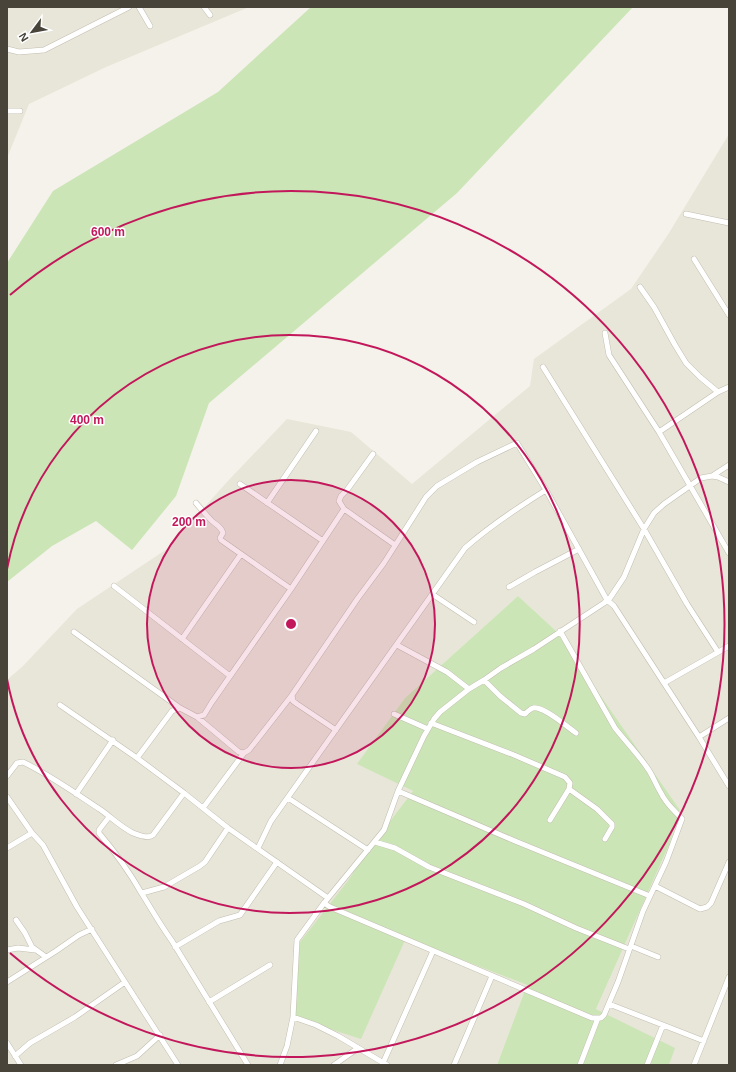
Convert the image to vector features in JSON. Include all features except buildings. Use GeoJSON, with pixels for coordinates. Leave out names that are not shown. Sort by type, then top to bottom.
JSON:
{"type":"FeatureCollection","features":[{"type":"Feature","properties":{"kind":"street"},"geometry":{"type":"LineString","coordinates":[[7,49],[19,52],[44,50],[129,7]]}},
{"type":"Feature","properties":{"kind":"street"},"geometry":{"type":"LineString","coordinates":[[139,7],[150,26]]}},
{"type":"Feature","properties":{"kind":"street"},"geometry":{"type":"LineString","coordinates":[[204,7],[210,15]]}},
{"type":"Feature","properties":{"kind":"street"},"geometry":{"type":"LineString","coordinates":[[7,111],[20,111]]}},
{"type":"Feature","properties":{"kind":"street"},"geometry":{"type":"LineString","coordinates":[[686,214],[729,223]]}},
{"type":"Feature","properties":{"kind":"street"},"geometry":{"type":"LineString","coordinates":[[694,259],[729,315]]}},
{"type":"Feature","properties":{"kind":"street"},"geometry":{"type":"LineString","coordinates":[[640,287],[654,307],[674,345],[686,363],[718,392]]}},
{"type":"Feature","properties":{"kind":"street"},"geometry":{"type":"LineString","coordinates":[[605,333],[609,355],[659,432],[729,552]]}},
{"type":"Feature","properties":{"kind":"street"},"geometry":{"type":"LineString","coordinates":[[543,367],[644,529],[687,604],[718,652]]}},
{"type":"Feature","properties":{"kind":"street"},"geometry":{"type":"LineString","coordinates":[[659,432],[718,392],[729,387]]}},
{"type":"Feature","properties":{"kind":"street"},"geometry":{"type":"LineString","coordinates":[[267,503],[316,431]]}},
{"type":"Feature","properties":{"kind":"street"},"geometry":{"type":"LineString","coordinates":[[204,808],[244,753],[249,750],[292,695],[395,545],[426,497],[437,486],[477,462],[514,444],[518,445],[546,490],[607,600],[614,606],[729,786]]}},
{"type":"Feature","properties":{"kind":"street"},"geometry":{"type":"LineString","coordinates":[[373,454],[339,500],[344,509],[395,545]]}},
{"type":"Feature","properties":{"kind":"street"},"geometry":{"type":"LineString","coordinates":[[712,476],[729,465]]}},
{"type":"Feature","properties":{"kind":"street"},"geometry":{"type":"LineString","coordinates":[[280,1065],[287,1046],[293,1017],[296,943],[324,903],[375,842],[386,826],[398,791],[428,729],[440,712],[469,689],[534,649],[607,600],[624,578],[644,529],[654,514],[664,504],[701,478],[712,476],[729,482]]}},
{"type":"Feature","properties":{"kind":"street"},"geometry":{"type":"LineString","coordinates":[[240,484],[323,541]]}},
{"type":"Feature","properties":{"kind":"street"},"geometry":{"type":"LineString","coordinates":[[258,848],[271,822],[465,548],[484,531],[512,511],[546,490]]}},
{"type":"Feature","properties":{"kind":"street"},"geometry":{"type":"LineString","coordinates":[[196,503],[213,522],[219,525],[222,529],[223,533],[220,538],[221,540],[291,589]]}},
{"type":"Feature","properties":{"kind":"street"},"geometry":{"type":"LineString","coordinates":[[198,717],[204,715],[344,509]]}},
{"type":"Feature","properties":{"kind":"street"},"geometry":{"type":"LineString","coordinates":[[509,587],[579,549]]}},
{"type":"Feature","properties":{"kind":"street"},"geometry":{"type":"LineString","coordinates":[[182,639],[241,554]]}},
{"type":"Feature","properties":{"kind":"street"},"geometry":{"type":"LineString","coordinates":[[114,586],[230,676]]}},
{"type":"Feature","properties":{"kind":"street"},"geometry":{"type":"LineString","coordinates":[[432,594],[474,622]]}},
{"type":"Feature","properties":{"kind":"street"},"geometry":{"type":"LineString","coordinates":[[324,903],[337,910],[592,1018],[601,1018],[604,1015],[630,948],[642,912],[666,862],[682,819],[673,811],[661,795],[650,771],[615,728],[560,631]]}},
{"type":"Feature","properties":{"kind":"street"},"geometry":{"type":"LineString","coordinates":[[74,632],[180,708],[198,717],[239,752],[244,753]]}},
{"type":"Feature","properties":{"kind":"street"},"geometry":{"type":"LineString","coordinates":[[396,645],[447,672],[469,689]]}},
{"type":"Feature","properties":{"kind":"street"},"geometry":{"type":"LineString","coordinates":[[664,683],[729,646]]}},
{"type":"Feature","properties":{"kind":"street"},"geometry":{"type":"LineString","coordinates":[[484,680],[520,713],[525,714],[532,708],[539,709],[553,716],[576,733]]}},
{"type":"Feature","properties":{"kind":"street"},"geometry":{"type":"LineString","coordinates":[[292,695],[293,701],[336,730]]}},
{"type":"Feature","properties":{"kind":"street"},"geometry":{"type":"LineString","coordinates":[[60,705],[113,740],[204,808],[228,828],[328,898]]}},
{"type":"Feature","properties":{"kind":"street"},"geometry":{"type":"LineString","coordinates":[[137,758],[172,711],[180,708]]}},
{"type":"Feature","properties":{"kind":"street"},"geometry":{"type":"LineString","coordinates":[[394,714],[428,729]]}},
{"type":"Feature","properties":{"kind":"street"},"geometry":{"type":"LineString","coordinates":[[699,737],[729,718]]}},
{"type":"Feature","properties":{"kind":"street"},"geometry":{"type":"LineString","coordinates":[[431,724],[514,755],[565,777],[570,783],[569,789],[550,820]]}},
{"type":"Feature","properties":{"kind":"street"},"geometry":{"type":"LineString","coordinates":[[76,794],[113,740]]}},
{"type":"Feature","properties":{"kind":"street"},"geometry":{"type":"LineString","coordinates":[[7,776],[17,763],[22,762],[59,782],[134,834],[151,837],[184,793]]}},
{"type":"Feature","properties":{"kind":"street"},"geometry":{"type":"LineString","coordinates":[[569,789],[597,809],[612,824],[612,827],[605,839]]}},
{"type":"Feature","properties":{"kind":"street"},"geometry":{"type":"LineString","coordinates":[[398,791],[516,842],[650,896]]}},
{"type":"Feature","properties":{"kind":"street"},"geometry":{"type":"LineString","coordinates":[[7,797],[32,833],[43,845],[77,907],[143,1008],[178,1065]]}},
{"type":"Feature","properties":{"kind":"street"},"geometry":{"type":"LineString","coordinates":[[288,798],[368,850]]}},
{"type":"Feature","properties":{"kind":"street"},"geometry":{"type":"LineString","coordinates":[[109,817],[99,832],[142,893],[158,922],[248,1065]]}},
{"type":"Feature","properties":{"kind":"street"},"geometry":{"type":"LineString","coordinates":[[142,893],[164,887],[200,866],[205,862],[228,828]]}},
{"type":"Feature","properties":{"kind":"street"},"geometry":{"type":"LineString","coordinates":[[7,848],[32,833]]}},
{"type":"Feature","properties":{"kind":"street"},"geometry":{"type":"LineString","coordinates":[[375,842],[395,848],[429,867],[524,904],[576,928],[658,958]]}},
{"type":"Feature","properties":{"kind":"street"},"geometry":{"type":"LineString","coordinates":[[175,947],[219,921],[242,914],[276,862]]}},
{"type":"Feature","properties":{"kind":"street"},"geometry":{"type":"LineString","coordinates":[[654,886],[700,909],[704,909],[711,903],[728,868],[729,862]]}},
{"type":"Feature","properties":{"kind":"street"},"geometry":{"type":"LineString","coordinates":[[16,920],[32,947],[46,957]]}},
{"type":"Feature","properties":{"kind":"street"},"geometry":{"type":"LineString","coordinates":[[7,982],[65,946],[78,934],[92,929]]}},
{"type":"Feature","properties":{"kind":"street"},"geometry":{"type":"LineString","coordinates":[[7,950],[18,948],[35,950]]}},
{"type":"Feature","properties":{"kind":"street"},"geometry":{"type":"LineString","coordinates":[[293,1017],[316,1025],[338,1036],[385,1064],[433,951]]}},
{"type":"Feature","properties":{"kind":"street"},"geometry":{"type":"LineString","coordinates":[[209,1002],[270,965]]}},
{"type":"Feature","properties":{"kind":"street"},"geometry":{"type":"LineString","coordinates":[[454,1065],[492,976]]}},
{"type":"Feature","properties":{"kind":"street"},"geometry":{"type":"LineString","coordinates":[[694,1065],[729,977]]}},
{"type":"Feature","properties":{"kind":"street"},"geometry":{"type":"LineString","coordinates":[[15,1056],[30,1043],[75,1017],[125,982]]}},
{"type":"Feature","properties":{"kind":"street"},"geometry":{"type":"LineString","coordinates":[[609,1004],[704,1041]]}},
{"type":"Feature","properties":{"kind":"street"},"geometry":{"type":"LineString","coordinates":[[580,1065],[598,1018]]}},
{"type":"Feature","properties":{"kind":"street"},"geometry":{"type":"LineString","coordinates":[[647,1065],[663,1025]]}},
{"type":"Feature","properties":{"kind":"street"},"geometry":{"type":"LineString","coordinates":[[116,1065],[137,1056],[160,1035]]}},
{"type":"Feature","properties":{"kind":"street"},"geometry":{"type":"LineString","coordinates":[[7,1043],[21,1065]]}},
{"type":"Feature","properties":{"kind":"street"},"geometry":{"type":"LineString","coordinates":[[334,1065],[358,1048]]}},
{"type":"Feature","properties":{"kind":"shaded area"},"geometry":{"type":"Polygon","coordinates":[[[7,7],[249,7],[106,67],[29,104],[7,158],[7,7]]]}},
{"type":"Feature","properties":{"kind":"shaded area"},"geometry":{"type":"Polygon","coordinates":[[[729,134],[729,1065],[669,1065],[674,1048],[596,1009],[669,845],[680,810],[555,630],[518,596],[405,698],[358,764],[413,791],[368,850],[347,882],[406,938],[527,985],[497,1065],[7,1065],[7,680],[23,666],[77,609],[167,549],[227,482],[287,419],[351,432],[412,484],[530,386],[534,359],[631,289],[669,233],[729,134]]]}},
{"type":"Feature","properties":{"kind":"green space"},"geometry":{"type":"Polygon","coordinates":[[[311,7],[633,7],[457,193],[209,403],[176,496],[132,550],[96,521],[52,546],[7,582],[7,263],[53,191],[218,92],[311,7]]]}},
{"type":"Feature","properties":{"kind":"green space"},"geometry":{"type":"Polygon","coordinates":[[[518,596],[555,630],[680,810],[669,845],[596,1009],[675,1048],[669,1065],[497,1065],[527,985],[406,938],[361,1039],[293,1017],[300,942],[347,882],[368,850],[413,791],[357,764],[405,698],[518,596]]]}}]}
